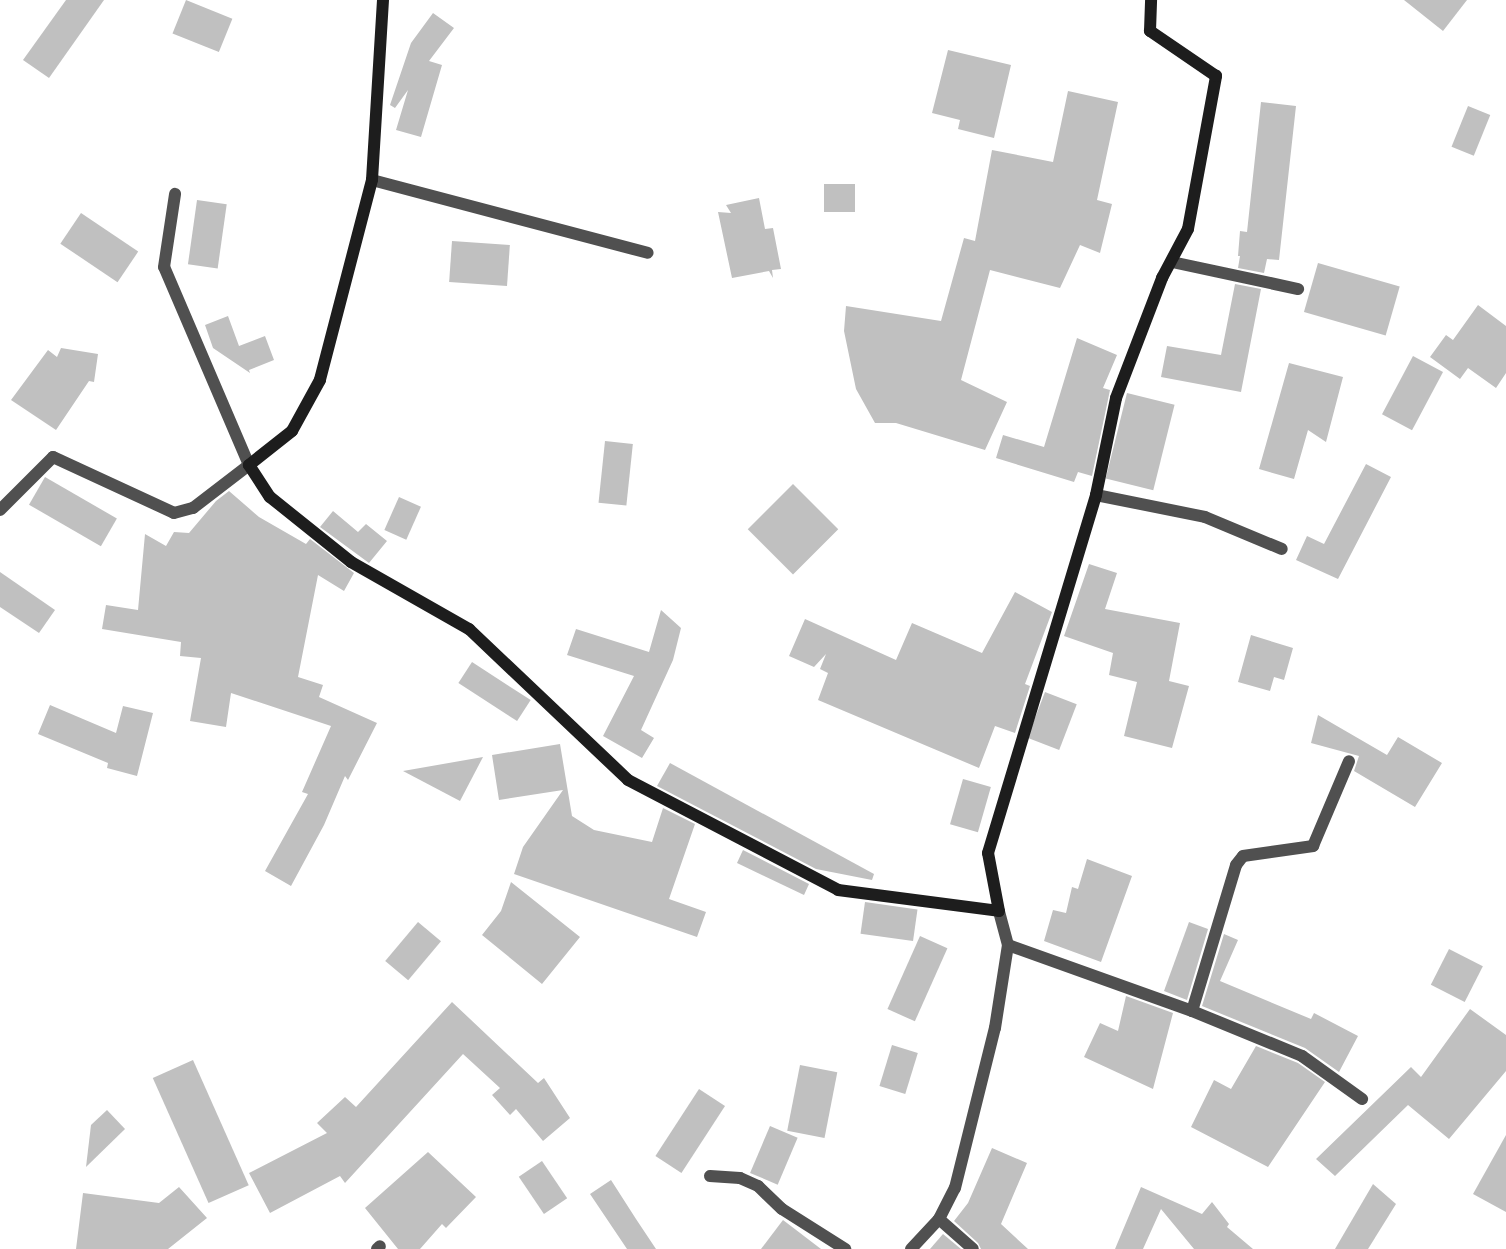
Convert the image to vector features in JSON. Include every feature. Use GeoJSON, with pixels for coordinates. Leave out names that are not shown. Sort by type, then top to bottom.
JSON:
{"type":"FeatureCollection","features":[{"type":"Feature","properties":{"kind":"street"},"geometry":{"type":"LineString","coordinates":[[0,510],[53,458],[174,513],[193,508],[292,431],[321,380],[372,180],[383,0]]}},
{"type":"Feature","properties":{"kind":"street"},"geometry":{"type":"LineString","coordinates":[[911,1249],[939,1219],[955,1188],[995,1028],[1008,945],[988,853],[1096,495],[1116,398],[1162,278],[1188,229],[1216,76],[1150,31],[1151,0]]}},
{"type":"Feature","properties":{"kind":"street"},"geometry":{"type":"LineString","coordinates":[[372,180],[648,253]]}},
{"type":"Feature","properties":{"kind":"street"},"geometry":{"type":"LineString","coordinates":[[175,194],[164,267],[249,465],[270,497],[351,562],[469,629],[628,780],[838,890],[999,911]]}},
{"type":"Feature","properties":{"kind":"street"},"geometry":{"type":"LineString","coordinates":[[1172,262],[1298,288]]}},
{"type":"Feature","properties":{"kind":"street"},"geometry":{"type":"LineString","coordinates":[[1096,495],[1204,517],[1282,549]]}},
{"type":"Feature","properties":{"kind":"street"},"geometry":{"type":"LineString","coordinates":[[1192,1011],[1236,864],[1243,856],[1313,846],[1349,761]]}},
{"type":"Feature","properties":{"kind":"street"},"geometry":{"type":"LineString","coordinates":[[1008,945],[1192,1011],[1302,1056],[1362,1099]]}},
{"type":"Feature","properties":{"kind":"street"},"geometry":{"type":"LineString","coordinates":[[710,1176],[740,1178],[758,1186],[782,1209],[845,1249]]}},
{"type":"Feature","properties":{"kind":"street"},"geometry":{"type":"LineString","coordinates":[[939,1219],[973,1249]]}},
{"type":"Feature","properties":{"kind":"building"},"geometry":{"type":"Polygon","coordinates":[[[66,0],[104,0],[49,78],[23,60],[66,0]]]}},
{"type":"Feature","properties":{"kind":"building"},"geometry":{"type":"Polygon","coordinates":[[[186,0],[232,19],[219,52],[173,33],[186,0]]]}},
{"type":"Feature","properties":{"kind":"building"},"geometry":{"type":"Polygon","coordinates":[[[1404,0],[1467,0],[1443,31],[1404,0]]]}},
{"type":"Feature","properties":{"kind":"building"},"geometry":{"type":"Polygon","coordinates":[[[433,13],[454,28],[429,61],[442,65],[421,137],[396,130],[408,90],[395,108],[390,105],[411,43],[433,13]]]}},
{"type":"Feature","properties":{"kind":"building"},"geometry":{"type":"Polygon","coordinates":[[[948,50],[1011,65],[994,138],[958,129],[960,120],[932,113],[948,50]]]}},
{"type":"Feature","properties":{"kind":"building"},"geometry":{"type":"Polygon","coordinates":[[[1068,91],[1118,102],[1097,200],[1112,204],[1100,253],[1080,245],[1060,288],[990,270],[961,380],[1007,402],[985,450],[896,423],[875,423],[856,389],[844,331],[846,306],[941,321],[964,238],[975,241],[992,150],[1053,162],[1068,91]]]}},
{"type":"Feature","properties":{"kind":"building"},"geometry":{"type":"Polygon","coordinates":[[[1261,102],[1296,106],[1279,260],[1267,259],[1264,273],[1238,268],[1240,231],[1247,232],[1261,102]]]}},
{"type":"Feature","properties":{"kind":"building"},"geometry":{"type":"Polygon","coordinates":[[[1468,106],[1490,115],[1474,156],[1452,147],[1468,106]]]}},
{"type":"Feature","properties":{"kind":"building"},"geometry":{"type":"Polygon","coordinates":[[[824,184],[855,184],[855,212],[824,212],[824,184]]]}},
{"type":"Feature","properties":{"kind":"building"},"geometry":{"type":"Polygon","coordinates":[[[759,198],[765,229],[773,228],[781,269],[772,270],[773,278],[769,271],[732,278],[718,212],[731,213],[726,205],[759,198]]]}},
{"type":"Feature","properties":{"kind":"building"},"geometry":{"type":"Polygon","coordinates":[[[197,200],[227,204],[218,269],[188,264],[197,200]]]}},
{"type":"Feature","properties":{"kind":"building"},"geometry":{"type":"Polygon","coordinates":[[[81,213],[138,252],[118,282],[60,244],[81,213]]]}},
{"type":"Feature","properties":{"kind":"building"},"geometry":{"type":"Polygon","coordinates":[[[452,241],[510,245],[507,286],[449,282],[452,241]]]}},
{"type":"Feature","properties":{"kind":"building"},"geometry":{"type":"Polygon","coordinates":[[[1318,263],[1400,286],[1386,335],[1304,312],[1318,263]]]}},
{"type":"Feature","properties":{"kind":"building"},"geometry":{"type":"Polygon","coordinates":[[[1235,284],[1261,289],[1241,392],[1161,377],[1167,346],[1221,355],[1235,284]]]}},
{"type":"Feature","properties":{"kind":"building"},"geometry":{"type":"Polygon","coordinates":[[[1478,305],[1506,326],[1506,373],[1496,388],[1468,368],[1460,379],[1430,357],[1446,335],[1453,340],[1478,305]]]}},
{"type":"Feature","properties":{"kind":"building"},"geometry":{"type":"Polygon","coordinates":[[[228,316],[239,346],[265,336],[274,360],[249,370],[250,373],[213,348],[205,325],[228,316]]]}},
{"type":"Feature","properties":{"kind":"building"},"geometry":{"type":"Polygon","coordinates":[[[1077,338],[1117,355],[1103,388],[1110,390],[1092,476],[1078,472],[1074,482],[996,458],[1003,435],[1044,447],[1077,338]]]}},
{"type":"Feature","properties":{"kind":"building"},"geometry":{"type":"Polygon","coordinates":[[[61,348],[98,354],[94,382],[89,381],[56,430],[11,400],[48,350],[57,357],[61,348]]]}},
{"type":"Feature","properties":{"kind":"building"},"geometry":{"type":"Polygon","coordinates":[[[1413,356],[1443,372],[1412,430],[1382,414],[1413,356]]]}},
{"type":"Feature","properties":{"kind":"building"},"geometry":{"type":"Polygon","coordinates":[[[1289,363],[1343,377],[1326,442],[1308,430],[1294,479],[1259,469],[1289,363]]]}},
{"type":"Feature","properties":{"kind":"building"},"geometry":{"type":"Polygon","coordinates":[[[1127,393],[1175,405],[1153,490],[1106,478],[1127,393]]]}},
{"type":"Feature","properties":{"kind":"building"},"geometry":{"type":"Polygon","coordinates":[[[605,441],[633,444],[626,506],[599,503],[605,441]]]}},
{"type":"Feature","properties":{"kind":"building"},"geometry":{"type":"Polygon","coordinates":[[[1366,464],[1391,477],[1338,579],[1296,560],[1307,536],[1324,544],[1366,464]]]}},
{"type":"Feature","properties":{"kind":"building"},"geometry":{"type":"Polygon","coordinates":[[[45,477],[117,518],[101,546],[29,505],[45,477]]]}},
{"type":"Feature","properties":{"kind":"building"},"geometry":{"type":"Polygon","coordinates":[[[793,484],[838,529],[793,575],[748,529],[793,484]]]}},
{"type":"Feature","properties":{"kind":"building"},"geometry":{"type":"Polygon","coordinates":[[[229,491],[259,517],[306,544],[310,539],[354,573],[344,591],[318,575],[298,677],[323,685],[319,697],[377,723],[348,780],[345,776],[324,825],[291,886],[265,871],[308,794],[302,792],[331,726],[231,693],[226,727],[190,721],[201,658],[180,656],[181,642],[102,629],[106,605],[138,610],[145,534],[166,546],[174,532],[189,533],[216,501],[229,491]]]}},
{"type":"Feature","properties":{"kind":"building"},"geometry":{"type":"Polygon","coordinates":[[[399,497],[421,507],[406,540],[384,530],[399,497]]]}},
{"type":"Feature","properties":{"kind":"building"},"geometry":{"type":"Polygon","coordinates":[[[333,511],[358,532],[366,524],[387,541],[369,563],[320,527],[333,511]]]}},
{"type":"Feature","properties":{"kind":"building"},"geometry":{"type":"Polygon","coordinates":[[[1089,564],[1117,573],[1105,609],[1180,623],[1169,681],[1189,686],[1172,748],[1124,736],[1137,682],[1109,675],[1113,653],[1064,636],[1089,564]]]}},
{"type":"Feature","properties":{"kind":"building"},"geometry":{"type":"Polygon","coordinates":[[[0,572],[55,610],[39,633],[0,607],[0,572]]]}},
{"type":"Feature","properties":{"kind":"building"},"geometry":{"type":"Polygon","coordinates":[[[1015,592],[1052,612],[1025,684],[1030,686],[1015,733],[995,726],[979,768],[818,700],[828,673],[820,669],[826,654],[814,667],[789,656],[805,619],[896,660],[912,623],[982,653],[1015,592]]]}},
{"type":"Feature","properties":{"kind":"building"},"geometry":{"type":"Polygon","coordinates":[[[661,610],[681,628],[673,660],[641,730],[654,738],[642,758],[603,736],[634,676],[567,655],[576,629],[649,652],[661,610]]]}},
{"type":"Feature","properties":{"kind":"building"},"geometry":{"type":"Polygon","coordinates":[[[1251,635],[1293,648],[1284,680],[1274,677],[1270,691],[1238,682],[1251,635]]]}},
{"type":"Feature","properties":{"kind":"building"},"geometry":{"type":"Polygon","coordinates":[[[472,662],[531,700],[517,721],[458,683],[472,662]]]}},
{"type":"Feature","properties":{"kind":"building"},"geometry":{"type":"Polygon","coordinates":[[[1045,692],[1077,704],[1059,750],[1027,738],[1045,692]]]}},
{"type":"Feature","properties":{"kind":"building"},"geometry":{"type":"Polygon","coordinates":[[[50,705],[116,733],[123,706],[153,713],[137,776],[107,768],[108,763],[38,734],[50,705]]]}},
{"type":"Feature","properties":{"kind":"building"},"geometry":{"type":"Polygon","coordinates":[[[1318,715],[1387,755],[1398,737],[1442,763],[1415,807],[1354,771],[1359,756],[1311,743],[1318,715]]]}},
{"type":"Feature","properties":{"kind":"building"},"geometry":{"type":"Polygon","coordinates":[[[560,744],[572,816],[594,830],[652,842],[663,808],[695,824],[669,899],[706,912],[697,937],[514,874],[523,847],[563,790],[499,800],[492,755],[560,744]]]}},
{"type":"Feature","properties":{"kind":"building"},"geometry":{"type":"Polygon","coordinates":[[[483,757],[460,801],[403,771],[483,757]]]}},
{"type":"Feature","properties":{"kind":"building"},"geometry":{"type":"Polygon","coordinates":[[[670,763],[874,874],[872,880],[816,869],[657,786],[670,763]]]}},
{"type":"Feature","properties":{"kind":"building"},"geometry":{"type":"Polygon","coordinates":[[[963,779],[991,787],[978,832],[950,824],[963,779]]]}},
{"type":"Feature","properties":{"kind":"building"},"geometry":{"type":"Polygon","coordinates":[[[743,850],[809,884],[804,895],[737,863],[743,850]]]}},
{"type":"Feature","properties":{"kind":"building"},"geometry":{"type":"Polygon","coordinates":[[[1087,859],[1132,876],[1101,962],[1044,941],[1053,910],[1066,913],[1072,887],[1078,889],[1087,859]]]}},
{"type":"Feature","properties":{"kind":"building"},"geometry":{"type":"Polygon","coordinates":[[[511,882],[580,937],[542,984],[482,935],[501,911],[511,882]]]}},
{"type":"Feature","properties":{"kind":"building"},"geometry":{"type":"Polygon","coordinates":[[[865,902],[917,909],[913,941],[861,934],[865,902]]]}},
{"type":"Feature","properties":{"kind":"building"},"geometry":{"type":"Polygon","coordinates":[[[418,922],[441,941],[408,980],[385,961],[418,922]]]}},
{"type":"Feature","properties":{"kind":"building"},"geometry":{"type":"Polygon","coordinates":[[[1189,922],[1208,929],[1187,1000],[1164,991],[1189,922]]]}},
{"type":"Feature","properties":{"kind":"building"},"geometry":{"type":"Polygon","coordinates":[[[1224,934],[1238,940],[1220,981],[1311,1019],[1314,1013],[1358,1036],[1339,1072],[1305,1048],[1202,1006],[1224,934]]]}},
{"type":"Feature","properties":{"kind":"building"},"geometry":{"type":"Polygon","coordinates":[[[920,936],[947,948],[915,1021],[887,1009],[920,936]]]}},
{"type":"Feature","properties":{"kind":"building"},"geometry":{"type":"Polygon","coordinates":[[[1449,949],[1483,966],[1465,1002],[1431,985],[1449,949]]]}},
{"type":"Feature","properties":{"kind":"building"},"geometry":{"type":"Polygon","coordinates":[[[1126,996],[1173,1013],[1153,1089],[1084,1057],[1100,1023],[1118,1031],[1126,996]]]}},
{"type":"Feature","properties":{"kind":"building"},"geometry":{"type":"Polygon","coordinates":[[[452,1002],[538,1083],[544,1078],[570,1118],[543,1141],[516,1109],[510,1115],[492,1095],[500,1088],[463,1054],[345,1183],[340,1176],[270,1213],[249,1173],[327,1133],[317,1123],[345,1097],[356,1107],[452,1002]]]}},
{"type":"Feature","properties":{"kind":"building"},"geometry":{"type":"Polygon","coordinates":[[[1470,1009],[1506,1035],[1506,1071],[1449,1139],[1408,1105],[1335,1176],[1316,1159],[1411,1067],[1421,1077],[1470,1009]]]}},
{"type":"Feature","properties":{"kind":"building"},"geometry":{"type":"Polygon","coordinates":[[[892,1045],[918,1053],[905,1094],[879,1086],[892,1045]]]}},
{"type":"Feature","properties":{"kind":"building"},"geometry":{"type":"Polygon","coordinates":[[[1256,1046],[1298,1063],[1325,1082],[1268,1167],[1191,1127],[1214,1080],[1231,1089],[1256,1046]]]}},
{"type":"Feature","properties":{"kind":"building"},"geometry":{"type":"Polygon","coordinates":[[[193,1060],[249,1185],[209,1203],[153,1078],[193,1060]]]}},
{"type":"Feature","properties":{"kind":"building"},"geometry":{"type":"Polygon","coordinates":[[[800,1065],[837,1072],[825,1138],[787,1131],[800,1065]]]}},
{"type":"Feature","properties":{"kind":"building"},"geometry":{"type":"Polygon","coordinates":[[[699,1089],[725,1106],[681,1173],[655,1156],[699,1089]]]}},
{"type":"Feature","properties":{"kind":"building"},"geometry":{"type":"Polygon","coordinates":[[[107,1110],[125,1129],[86,1167],[91,1125],[107,1110]]]}},
{"type":"Feature","properties":{"kind":"building"},"geometry":{"type":"Polygon","coordinates":[[[770,1126],[798,1138],[778,1185],[750,1173],[770,1126]]]}},
{"type":"Feature","properties":{"kind":"building"},"geometry":{"type":"Polygon","coordinates":[[[1506,1135],[1506,1212],[1473,1194],[1506,1135]]]}},
{"type":"Feature","properties":{"kind":"building"},"geometry":{"type":"Polygon","coordinates":[[[992,1148],[1027,1163],[1001,1224],[1028,1249],[981,1249],[978,1243],[954,1221],[968,1203],[992,1148]]]}},
{"type":"Feature","properties":{"kind":"building"},"geometry":{"type":"Polygon","coordinates":[[[428,1152],[476,1197],[446,1228],[442,1224],[420,1249],[398,1249],[365,1208],[428,1152]]]}},
{"type":"Feature","properties":{"kind":"building"},"geometry":{"type":"Polygon","coordinates":[[[542,1161],[567,1198],[544,1214],[519,1177],[542,1161]]]}},
{"type":"Feature","properties":{"kind":"building"},"geometry":{"type":"Polygon","coordinates":[[[611,1180],[656,1249],[627,1249],[590,1194],[611,1180]]]}},
{"type":"Feature","properties":{"kind":"building"},"geometry":{"type":"Polygon","coordinates":[[[1373,1184],[1396,1204],[1368,1249],[1335,1249],[1373,1184]]]}},
{"type":"Feature","properties":{"kind":"building"},"geometry":{"type":"Polygon","coordinates":[[[179,1187],[207,1218],[168,1249],[76,1249],[83,1193],[159,1203],[179,1187]]]}},
{"type":"Feature","properties":{"kind":"building"},"geometry":{"type":"Polygon","coordinates":[[[1141,1187],[1202,1214],[1212,1202],[1229,1224],[1227,1227],[1253,1249],[1194,1249],[1161,1209],[1143,1249],[1115,1249],[1141,1187]]]}},
{"type":"Feature","properties":{"kind":"building"},"geometry":{"type":"Polygon","coordinates":[[[783,1220],[821,1249],[761,1249],[783,1220]]]}},
{"type":"Feature","properties":{"kind":"building"},"geometry":{"type":"Polygon","coordinates":[[[943,1234],[961,1249],[930,1249],[943,1234]]]}}]}
